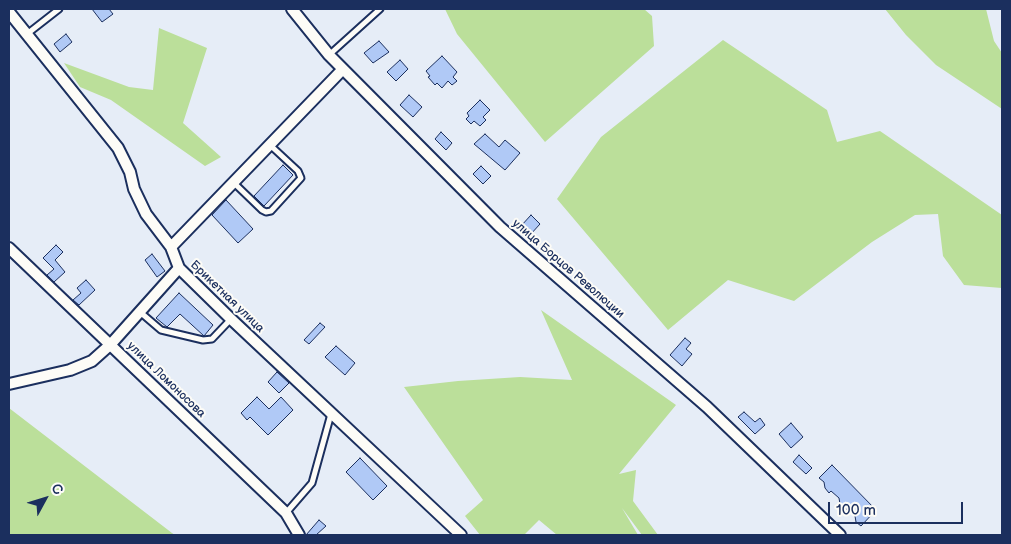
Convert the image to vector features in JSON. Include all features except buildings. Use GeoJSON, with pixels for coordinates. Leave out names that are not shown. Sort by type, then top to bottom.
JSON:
{"type":"FeatureCollection","features":[{"type":"Feature","properties":{"kind":"street","name":"улица Борцов Революции"},"geometry":{"type":"LineString","coordinates":[[292,9],[329,55],[500,226],[707,407],[840,535]]}},
{"type":"Feature","properties":{"kind":"street","name":"Брикетная улица"},"geometry":{"type":"LineString","coordinates":[[9,12],[118,148],[130,172],[134,190],[146,214],[171,247],[179,268],[462,535]]}},
{"type":"Feature","properties":{"kind":"street"},"geometry":{"type":"LineString","coordinates":[[171,247],[343,69]]}},
{"type":"Feature","properties":{"kind":"street","name":"улица Ломоносова"},"geometry":{"type":"LineString","coordinates":[[9,248],[286,513],[299,535]]}},
{"type":"Feature","properties":{"kind":"street"},"geometry":{"type":"LineString","coordinates":[[9,384],[70,370],[92,361],[110,344],[179,268]]}},
{"type":"Feature","properties":{"kind":"lane"},"geometry":{"type":"LineString","coordinates":[[26,34],[59,9]]}},
{"type":"Feature","properties":{"kind":"lane"},"geometry":{"type":"LineString","coordinates":[[329,55],[380,9]]}},
{"type":"Feature","properties":{"kind":"lane"},"geometry":{"type":"LineString","coordinates":[[233,182],[262,210],[266,212],[271,210],[301,178],[298,171],[270,144]]}},
{"type":"Feature","properties":{"kind":"lane"},"geometry":{"type":"LineString","coordinates":[[140,311],[161,330],[203,340],[212,339],[231,319]]}},
{"type":"Feature","properties":{"kind":"lane"},"geometry":{"type":"LineString","coordinates":[[286,513],[312,483],[332,413]]}},
{"type":"Feature","properties":{"kind":"green space"},"geometry":{"type":"Polygon","coordinates":[[[445,9],[644,9],[652,16],[654,46],[545,142],[457,34],[445,9]]]}},
{"type":"Feature","properties":{"kind":"green space"},"geometry":{"type":"Polygon","coordinates":[[[885,9],[986,9],[994,41],[1002,53],[1002,109],[936,65],[906,35],[885,9]]]}},
{"type":"Feature","properties":{"kind":"green space"},"geometry":{"type":"Polygon","coordinates":[[[159,28],[207,48],[183,123],[221,157],[205,166],[111,100],[80,87],[64,63],[129,87],[153,90],[159,28]]]}},
{"type":"Feature","properties":{"kind":"green space"},"geometry":{"type":"Polygon","coordinates":[[[723,40],[827,110],[837,142],[880,131],[1002,215],[1002,288],[964,285],[943,256],[938,214],[915,215],[872,242],[794,301],[728,280],[668,330],[557,199],[601,137],[723,40]]]}},
{"type":"Feature","properties":{"kind":"green space"},"geometry":{"type":"Polygon","coordinates":[[[541,310],[676,405],[619,474],[636,470],[633,501],[658,535],[642,535],[622,508],[638,535],[557,535],[539,520],[524,535],[480,535],[465,516],[483,500],[404,387],[520,377],[572,380],[541,310]]]}},
{"type":"Feature","properties":{"kind":"green space"},"geometry":{"type":"Polygon","coordinates":[[[9,408],[172,533],[175,535],[9,535],[9,408]]]}}]}
